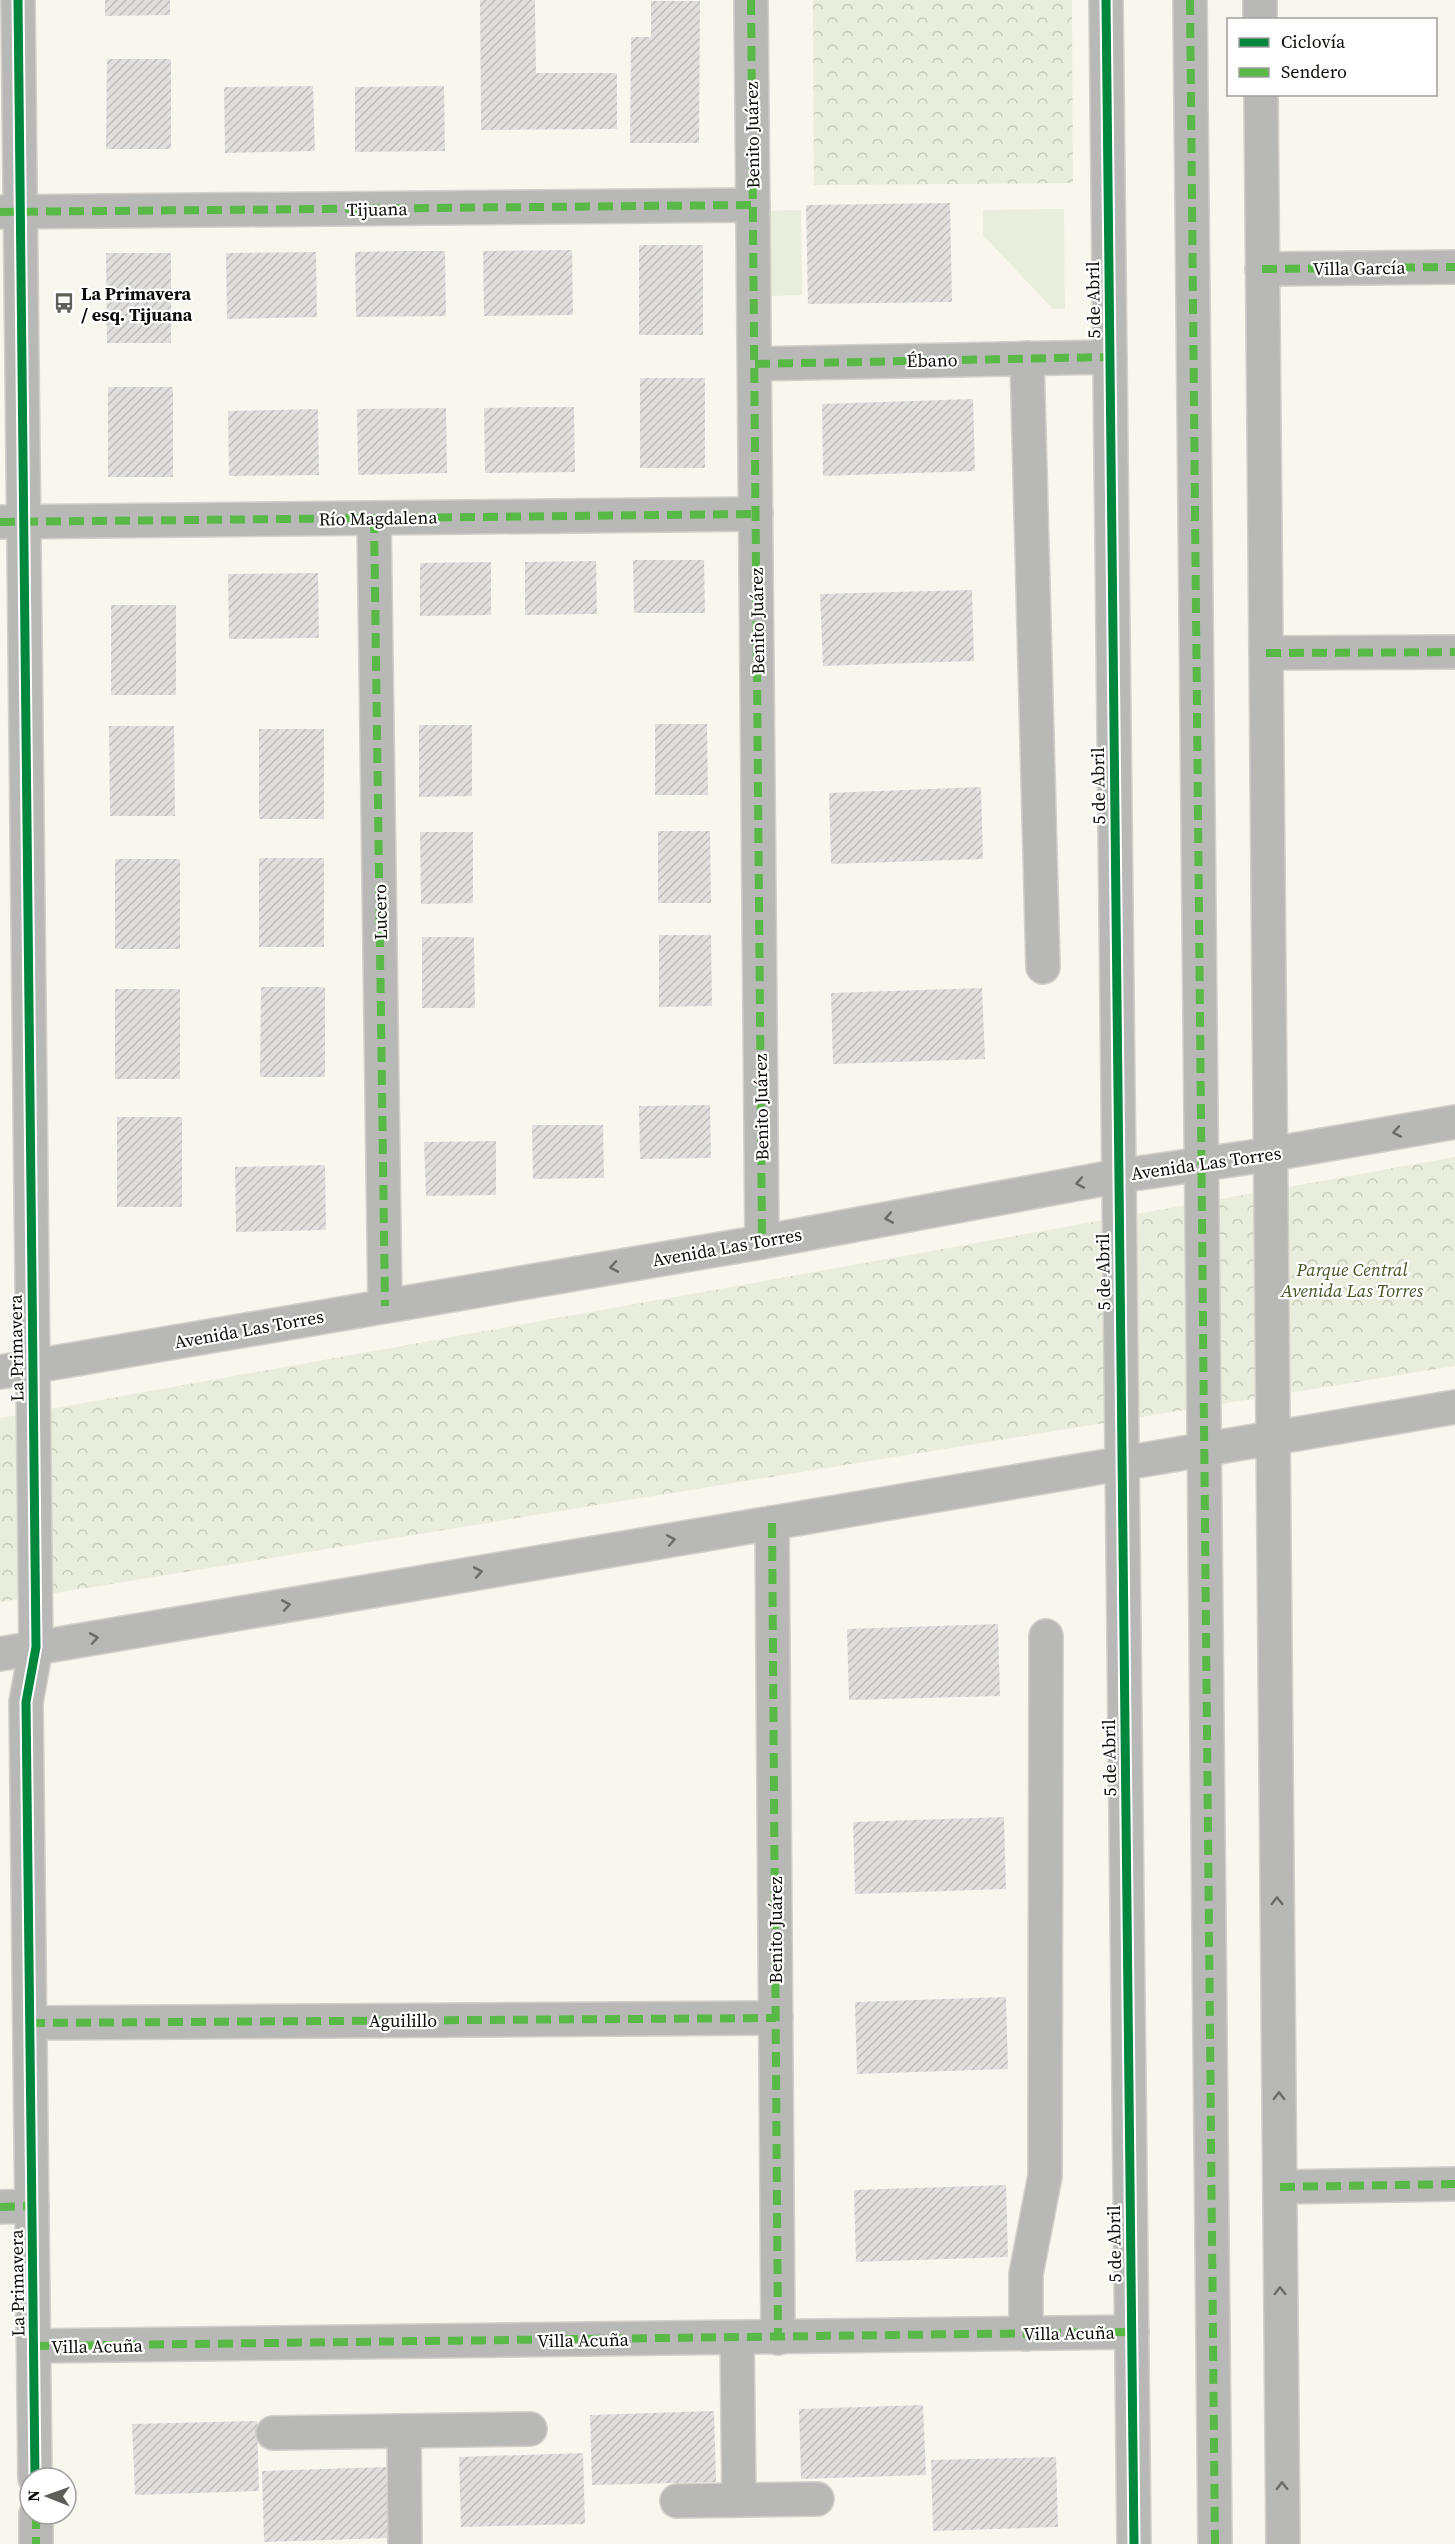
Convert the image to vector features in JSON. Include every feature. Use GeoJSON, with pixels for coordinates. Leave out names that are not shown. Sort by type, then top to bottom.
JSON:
{"type":"FeatureCollection","features":[{"type":"Feature","properties":{"kind":"street","name":"La Primavera"},"geometry":{"type":"LineString","coordinates":[[18,0],[10,212],[12,522],[33,1366],[36,1647],[26,1702],[35,2466]]}},
{"type":"Feature","properties":{"kind":"street","name":"Benito Juárez"},"geometry":{"type":"LineString","coordinates":[[751,0],[762,1242]]}},
{"type":"Feature","properties":{"kind":"street","name":"5 de Abril"},"geometry":{"type":"LineString","coordinates":[[1106,0],[1134,2544]]}},
{"type":"Feature","properties":{"kind":"street"},"geometry":{"type":"LineString","coordinates":[[1190,0],[1215,2544]]}},
{"type":"Feature","properties":{"kind":"street"},"geometry":{"type":"LineString","coordinates":[[1260,0],[1260,18]]}},
{"type":"Feature","properties":{"kind":"street"},"geometry":{"type":"LineString","coordinates":[[1261,96],[1283,2544]]}},
{"type":"Feature","properties":{"kind":"street","name":"Tijuana"},"geometry":{"type":"LineString","coordinates":[[10,212],[753,205]]}},
{"type":"Feature","properties":{"kind":"street","name":"Villa García"},"geometry":{"type":"LineString","coordinates":[[1263,269],[1455,267]]}},
{"type":"Feature","properties":{"kind":"street","name":"Ébano"},"geometry":{"type":"LineString","coordinates":[[755,364],[1110,357]]}},
{"type":"Feature","properties":{"kind":"street"},"geometry":{"type":"LineString","coordinates":[[1027,358],[1043,967]]}},
{"type":"Feature","properties":{"kind":"street","name":"Río Magdalena"},"geometry":{"type":"LineString","coordinates":[[12,522],[756,514]]}},
{"type":"Feature","properties":{"kind":"street","name":"Lucero"},"geometry":{"type":"LineString","coordinates":[[374,518],[385,1306]]}},
{"type":"Feature","properties":{"kind":"street"},"geometry":{"type":"LineString","coordinates":[[1266,653],[1455,652]]}},
{"type":"Feature","properties":{"kind":"street","name":"Avenida Las Torres"},"geometry":{"type":"LineString","coordinates":[[0,1372],[762,1242],[1119,1176],[1272,1154],[1455,1122]]}},
{"type":"Feature","properties":{"kind":"street"},"geometry":{"type":"LineString","coordinates":[[0,1654],[1455,1407]]}},
{"type":"Feature","properties":{"kind":"street","name":"Benito Juárez"},"geometry":{"type":"LineString","coordinates":[[772,1522],[778,2338]]}},
{"type":"Feature","properties":{"kind":"street"},"geometry":{"type":"LineString","coordinates":[[1026,2334],[1026,2274],[1045,2176],[1046,1636]]}},
{"type":"Feature","properties":{"kind":"street","name":"Aguilillo"},"geometry":{"type":"LineString","coordinates":[[30,2023],[776,2018]]}},
{"type":"Feature","properties":{"kind":"street"},"geometry":{"type":"LineString","coordinates":[[1280,2187],[1455,2184]]}},
{"type":"Feature","properties":{"kind":"street"},"geometry":{"type":"LineString","coordinates":[[0,2206],[32,2206]]}},
{"type":"Feature","properties":{"kind":"street","name":"Villa Acuña"},"geometry":{"type":"LineString","coordinates":[[34,2346],[1132,2332]]}},
{"type":"Feature","properties":{"kind":"street"},"geometry":{"type":"LineString","coordinates":[[737,2338],[739,2500]]}},
{"type":"Feature","properties":{"kind":"street"},"geometry":{"type":"LineString","coordinates":[[273,2433],[530,2429]]}},
{"type":"Feature","properties":{"kind":"street"},"geometry":{"type":"LineString","coordinates":[[404,2431],[405,2544]]}},
{"type":"Feature","properties":{"kind":"street"},"geometry":{"type":"LineString","coordinates":[[677,2501],[817,2499]]}},
{"type":"Feature","properties":{"kind":"street"},"geometry":{"type":"LineString","coordinates":[[36,2526],[36,2544]]}},
{"type":"Feature","properties":{"kind":"green space"},"geometry":{"type":"Polygon","coordinates":[[[813,0],[1072,0],[1073,183],[814,185],[813,0]]]}},
{"type":"Feature","properties":{"kind":"green space"},"geometry":{"type":"Polygon","coordinates":[[[1064,209],[1065,309],[1053,309],[983,235],[983,210],[1064,209]]]}},
{"type":"Feature","properties":{"kind":"green space"},"geometry":{"type":"Polygon","coordinates":[[[801,210],[802,295],[764,296],[762,211],[801,210]]]}},
{"type":"Feature","properties":{"kind":"green space","name":"Parque Central Avenida Las Torres"},"geometry":{"type":"Polygon","coordinates":[[[1455,1157],[1455,1366],[0,1602],[0,1418],[1455,1157]]]}},
{"type":"Feature","properties":{"kind":"building"},"geometry":{"type":"Polygon","coordinates":[[[105,0],[170,0],[170,15],[105,16],[105,0]]]}},
{"type":"Feature","properties":{"kind":"building"},"geometry":{"type":"Polygon","coordinates":[[[480,0],[535,0],[536,73],[617,73],[617,129],[481,130],[480,0]]]}},
{"type":"Feature","properties":{"kind":"building"},"geometry":{"type":"Polygon","coordinates":[[[651,1],[700,1],[699,143],[630,143],[631,37],[651,37],[651,1]]]}},
{"type":"Feature","properties":{"kind":"building"},"geometry":{"type":"Polygon","coordinates":[[[107,59],[171,59],[171,149],[106,149],[107,59]]]}},
{"type":"Feature","properties":{"kind":"building"},"geometry":{"type":"Polygon","coordinates":[[[313,86],[315,151],[225,153],[224,87],[313,86]]]}},
{"type":"Feature","properties":{"kind":"building"},"geometry":{"type":"Polygon","coordinates":[[[444,86],[445,151],[355,152],[355,87],[444,86]]]}},
{"type":"Feature","properties":{"kind":"building"},"geometry":{"type":"Polygon","coordinates":[[[950,203],[952,302],[808,304],[806,205],[950,203]]]}},
{"type":"Feature","properties":{"kind":"building"},"geometry":{"type":"Polygon","coordinates":[[[639,245],[703,245],[703,335],[639,335],[639,245]]]}},
{"type":"Feature","properties":{"kind":"building"},"geometry":{"type":"Polygon","coordinates":[[[572,250],[573,315],[484,316],[483,251],[572,250]]]}},
{"type":"Feature","properties":{"kind":"building"},"geometry":{"type":"Polygon","coordinates":[[[445,251],[446,316],[356,317],[355,252],[445,251]]]}},
{"type":"Feature","properties":{"kind":"building"},"geometry":{"type":"Polygon","coordinates":[[[316,252],[317,317],[227,319],[226,253],[316,252]]]}},
{"type":"Feature","properties":{"kind":"building"},"geometry":{"type":"Polygon","coordinates":[[[106,253],[171,253],[171,343],[107,343],[106,253]]]}},
{"type":"Feature","properties":{"kind":"building"},"geometry":{"type":"Polygon","coordinates":[[[640,378],[705,378],[705,468],[640,468],[640,378]]]}},
{"type":"Feature","properties":{"kind":"building"},"geometry":{"type":"Polygon","coordinates":[[[108,387],[173,387],[173,477],[108,477],[108,387]]]}},
{"type":"Feature","properties":{"kind":"building"},"geometry":{"type":"Polygon","coordinates":[[[973,399],[975,471],[823,476],[822,404],[973,399]]]}},
{"type":"Feature","properties":{"kind":"building"},"geometry":{"type":"Polygon","coordinates":[[[574,407],[575,472],[485,473],[484,408],[574,407]]]}},
{"type":"Feature","properties":{"kind":"building"},"geometry":{"type":"Polygon","coordinates":[[[446,408],[447,473],[358,475],[357,409],[446,408]]]}},
{"type":"Feature","properties":{"kind":"building"},"geometry":{"type":"Polygon","coordinates":[[[318,409],[319,475],[229,476],[228,411],[318,409]]]}},
{"type":"Feature","properties":{"kind":"building"},"geometry":{"type":"Polygon","coordinates":[[[633,560],[704,560],[705,613],[634,613],[633,560]]]}},
{"type":"Feature","properties":{"kind":"building"},"geometry":{"type":"Polygon","coordinates":[[[596,561],[597,614],[525,615],[525,562],[596,561]]]}},
{"type":"Feature","properties":{"kind":"building"},"geometry":{"type":"Polygon","coordinates":[[[491,562],[491,615],[420,616],[420,563],[491,562]]]}},
{"type":"Feature","properties":{"kind":"building"},"geometry":{"type":"Polygon","coordinates":[[[318,573],[319,638],[229,639],[228,574],[318,573]]]}},
{"type":"Feature","properties":{"kind":"building"},"geometry":{"type":"Polygon","coordinates":[[[972,590],[974,661],[823,666],[820,594],[972,590]]]}},
{"type":"Feature","properties":{"kind":"building"},"geometry":{"type":"Polygon","coordinates":[[[111,605],[176,605],[176,695],[111,695],[111,605]]]}},
{"type":"Feature","properties":{"kind":"building"},"geometry":{"type":"Polygon","coordinates":[[[655,724],[707,724],[708,795],[655,795],[655,724]]]}},
{"type":"Feature","properties":{"kind":"building"},"geometry":{"type":"Polygon","coordinates":[[[419,725],[472,725],[472,796],[419,797],[419,725]]]}},
{"type":"Feature","properties":{"kind":"building"},"geometry":{"type":"Polygon","coordinates":[[[109,726],[174,726],[175,816],[110,816],[109,726]]]}},
{"type":"Feature","properties":{"kind":"building"},"geometry":{"type":"Polygon","coordinates":[[[259,729],[324,729],[324,819],[259,819],[259,729]]]}},
{"type":"Feature","properties":{"kind":"building"},"geometry":{"type":"Polygon","coordinates":[[[981,787],[983,859],[831,864],[829,793],[981,787]]]}},
{"type":"Feature","properties":{"kind":"building"},"geometry":{"type":"Polygon","coordinates":[[[658,831],[710,831],[711,903],[658,903],[658,831]]]}},
{"type":"Feature","properties":{"kind":"building"},"geometry":{"type":"Polygon","coordinates":[[[420,832],[473,832],[473,903],[421,904],[420,832]]]}},
{"type":"Feature","properties":{"kind":"building"},"geometry":{"type":"Polygon","coordinates":[[[259,858],[324,858],[324,947],[259,947],[259,858]]]}},
{"type":"Feature","properties":{"kind":"building"},"geometry":{"type":"Polygon","coordinates":[[[115,859],[180,859],[180,949],[115,949],[115,859]]]}},
{"type":"Feature","properties":{"kind":"building"},"geometry":{"type":"Polygon","coordinates":[[[659,935],[711,935],[712,1006],[659,1007],[659,935]]]}},
{"type":"Feature","properties":{"kind":"building"},"geometry":{"type":"Polygon","coordinates":[[[422,937],[474,937],[475,1008],[422,1008],[422,937]]]}},
{"type":"Feature","properties":{"kind":"building"},"geometry":{"type":"Polygon","coordinates":[[[261,987],[325,987],[325,1077],[260,1077],[261,987]]]}},
{"type":"Feature","properties":{"kind":"building"},"geometry":{"type":"Polygon","coordinates":[[[982,988],[985,1059],[833,1064],[831,993],[982,988]]]}},
{"type":"Feature","properties":{"kind":"building"},"geometry":{"type":"Polygon","coordinates":[[[115,989],[180,989],[180,1079],[115,1079],[115,989]]]}},
{"type":"Feature","properties":{"kind":"building"},"geometry":{"type":"Polygon","coordinates":[[[710,1105],[711,1158],[640,1159],[639,1106],[710,1105]]]}},
{"type":"Feature","properties":{"kind":"building"},"geometry":{"type":"Polygon","coordinates":[[[117,1117],[182,1117],[182,1207],[117,1207],[117,1117]]]}},
{"type":"Feature","properties":{"kind":"building"},"geometry":{"type":"Polygon","coordinates":[[[532,1125],[603,1125],[604,1178],[533,1179],[532,1125]]]}},
{"type":"Feature","properties":{"kind":"building"},"geometry":{"type":"Polygon","coordinates":[[[496,1141],[496,1195],[426,1196],[424,1142],[496,1141]]]}},
{"type":"Feature","properties":{"kind":"building"},"geometry":{"type":"Polygon","coordinates":[[[325,1165],[326,1230],[236,1232],[235,1167],[325,1165]]]}},
{"type":"Feature","properties":{"kind":"building"},"geometry":{"type":"Polygon","coordinates":[[[998,1624],[1000,1696],[849,1700],[847,1629],[998,1624]]]}},
{"type":"Feature","properties":{"kind":"building"},"geometry":{"type":"Polygon","coordinates":[[[1004,1817],[1006,1889],[855,1894],[853,1822],[1004,1817]]]}},
{"type":"Feature","properties":{"kind":"building"},"geometry":{"type":"Polygon","coordinates":[[[1006,1997],[1008,2069],[857,2074],[855,2002],[1006,1997]]]}},
{"type":"Feature","properties":{"kind":"building"},"geometry":{"type":"Polygon","coordinates":[[[1006,2185],[1008,2257],[856,2262],[854,2190],[1006,2185]]]}},
{"type":"Feature","properties":{"kind":"building"},"geometry":{"type":"Polygon","coordinates":[[[923,2405],[926,2475],[801,2479],[799,2409],[923,2405]]]}},
{"type":"Feature","properties":{"kind":"building"},"geometry":{"type":"Polygon","coordinates":[[[714,2411],[716,2482],[592,2485],[590,2415],[714,2411]]]}},
{"type":"Feature","properties":{"kind":"building"},"geometry":{"type":"Polygon","coordinates":[[[257,2421],[259,2491],[135,2495],[132,2424],[257,2421]]]}},
{"type":"Feature","properties":{"kind":"building"},"geometry":{"type":"Polygon","coordinates":[[[583,2453],[585,2524],[461,2527],[459,2457],[583,2453]]]}},
{"type":"Feature","properties":{"kind":"building"},"geometry":{"type":"Polygon","coordinates":[[[1056,2457],[1058,2527],[933,2531],[931,2460],[1056,2457]]]}},
{"type":"Feature","properties":{"kind":"building"},"geometry":{"type":"Polygon","coordinates":[[[386,2467],[389,2538],[264,2542],[262,2471],[386,2467]]]}},
{"type":"Feature","properties":{"kind":"marked path"},"geometry":{"type":"LineString","coordinates":[[751,0],[762,1242]]}},
{"type":"Feature","properties":{"kind":"marked path"},"geometry":{"type":"LineString","coordinates":[[1190,0],[1215,2544]]}},
{"type":"Feature","properties":{"kind":"marked path"},"geometry":{"type":"LineString","coordinates":[[0,212],[753,205]]}},
{"type":"Feature","properties":{"kind":"marked path"},"geometry":{"type":"LineString","coordinates":[[1262,269],[1455,267]]}},
{"type":"Feature","properties":{"kind":"marked path"},"geometry":{"type":"LineString","coordinates":[[755,364],[1110,357]]}},
{"type":"Feature","properties":{"kind":"marked path"},"geometry":{"type":"LineString","coordinates":[[0,522],[756,514]]}},
{"type":"Feature","properties":{"kind":"marked path"},"geometry":{"type":"LineString","coordinates":[[374,518],[385,1306]]}},
{"type":"Feature","properties":{"kind":"marked path"},"geometry":{"type":"LineString","coordinates":[[1266,653],[1455,652]]}},
{"type":"Feature","properties":{"kind":"marked path"},"geometry":{"type":"LineString","coordinates":[[772,1523],[778,2338]]}},
{"type":"Feature","properties":{"kind":"marked path"},"geometry":{"type":"LineString","coordinates":[[30,2023],[776,2018]]}},
{"type":"Feature","properties":{"kind":"marked path"},"geometry":{"type":"LineString","coordinates":[[1280,2187],[1455,2184]]}},
{"type":"Feature","properties":{"kind":"marked path"},"geometry":{"type":"LineString","coordinates":[[0,2207],[32,2206]]}},
{"type":"Feature","properties":{"kind":"marked path"},"geometry":{"type":"LineString","coordinates":[[34,2346],[1132,2332]]}},
{"type":"Feature","properties":{"kind":"marked path"},"geometry":{"type":"LineString","coordinates":[[36,2526],[36,2544]]}},
{"type":"Feature","properties":{"kind":"cycle path"},"geometry":{"type":"LineString","coordinates":[[18,0],[36,1647],[26,1702],[35,2466]]}},
{"type":"Feature","properties":{"kind":"cycle path"},"geometry":{"type":"LineString","coordinates":[[1106,0],[1134,2544]]}},
{"type":"Feature","properties":{"kind":"place","name":"La Primavera / esq. Tijuana"},"geometry":{"type":"Point","coordinates":[64,303]}}]}
